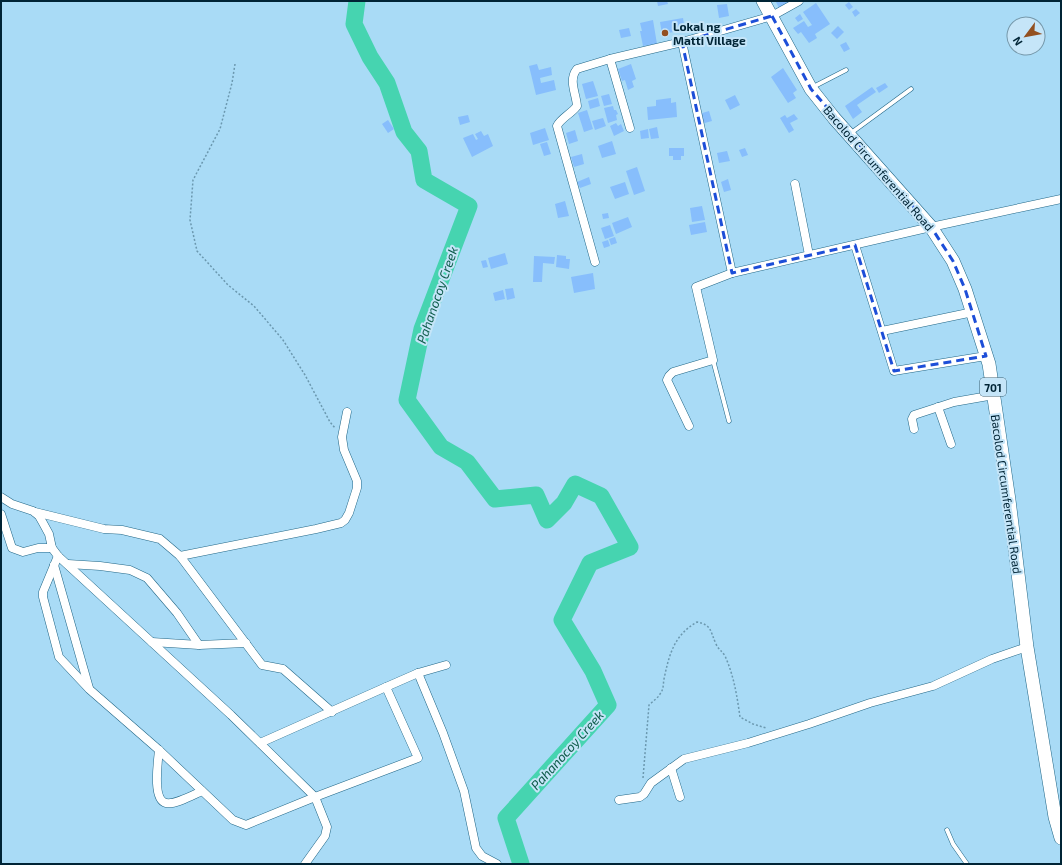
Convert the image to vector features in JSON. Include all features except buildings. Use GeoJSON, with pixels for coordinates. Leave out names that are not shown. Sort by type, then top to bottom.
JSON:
{"type":"FeatureCollection","features":[{"type":"Feature","properties":{"kind":"main road","name":"Bacolod Circumferential Road"},"geometry":{"type":"LineString","coordinates":[[763,1],[811,89],[834,118],[931,227],[953,262],[965,289],[986,356],[994,395],[1009,500],[1027,647],[1055,817],[1061,838]]}},
{"type":"Feature","properties":{"kind":"street"},"geometry":{"type":"LineString","coordinates":[[595,262],[557,126],[560,121],[568,116],[577,106],[572,78],[573,73],[577,69],[610,59],[682,42],[772,16],[799,1]]}},
{"type":"Feature","properties":{"kind":"street"},"geometry":{"type":"LineString","coordinates":[[682,42],[732,273]]}},
{"type":"Feature","properties":{"kind":"street"},"geometry":{"type":"LineString","coordinates":[[610,59],[630,128]]}},
{"type":"Feature","properties":{"kind":"street"},"geometry":{"type":"LineString","coordinates":[[795,184],[809,255]]}},
{"type":"Feature","properties":{"kind":"street"},"geometry":{"type":"LineString","coordinates":[[689,426],[667,380],[673,372],[713,360],[696,287],[732,273],[931,227],[1061,199]]}},
{"type":"Feature","properties":{"kind":"street"},"geometry":{"type":"LineString","coordinates":[[855,245],[894,371],[986,356]]}},
{"type":"Feature","properties":{"kind":"street"},"geometry":{"type":"LineString","coordinates":[[882,331],[973,312]]}},
{"type":"Feature","properties":{"kind":"street"},"geometry":{"type":"LineString","coordinates":[[914,428],[912,419],[914,415],[954,402],[994,395]]}},
{"type":"Feature","properties":{"kind":"street"},"geometry":{"type":"LineString","coordinates":[[938,407],[951,444]]}},
{"type":"Feature","properties":{"kind":"street"},"geometry":{"type":"LineString","coordinates":[[180,556],[316,529],[341,523],[345,520],[349,513],[357,488],[356,481],[344,450],[342,437],[347,412]]}},
{"type":"Feature","properties":{"kind":"street"},"geometry":{"type":"LineString","coordinates":[[1,497],[12,504],[33,511],[104,529],[122,530],[160,539],[180,556],[262,665],[283,668],[332,712]]}},
{"type":"Feature","properties":{"kind":"street"},"geometry":{"type":"LineString","coordinates":[[33,511],[43,523],[49,534],[52,548],[58,556],[260,743],[315,797],[327,827],[325,836],[306,864]]}},
{"type":"Feature","properties":{"kind":"street"},"geometry":{"type":"LineString","coordinates":[[1,514],[12,548],[23,552],[38,548],[52,548]]}},
{"type":"Feature","properties":{"kind":"street"},"geometry":{"type":"LineString","coordinates":[[58,556],[44,588],[43,597],[59,657],[89,689],[159,750],[239,824],[246,825],[418,758],[386,687]]}},
{"type":"Feature","properties":{"kind":"street"},"geometry":{"type":"LineString","coordinates":[[68,564],[130,570],[147,578],[176,612],[199,645]]}},
{"type":"Feature","properties":{"kind":"street"},"geometry":{"type":"LineString","coordinates":[[54,565],[89,689]]}},
{"type":"Feature","properties":{"kind":"street"},"geometry":{"type":"LineString","coordinates":[[152,642],[199,645],[246,643]]}},
{"type":"Feature","properties":{"kind":"street"},"geometry":{"type":"LineString","coordinates":[[619,800],[640,797],[644,794],[651,783],[684,759],[748,743],[870,703],[933,686],[992,659],[1027,647]]}},
{"type":"Feature","properties":{"kind":"street"},"geometry":{"type":"LineString","coordinates":[[260,743],[418,673],[446,665]]}},
{"type":"Feature","properties":{"kind":"street"},"geometry":{"type":"LineString","coordinates":[[418,673],[443,733],[464,791],[476,848],[482,856],[497,864]]}},
{"type":"Feature","properties":{"kind":"street"},"geometry":{"type":"LineString","coordinates":[[159,750],[157,769],[158,792],[161,799],[167,803],[172,803],[202,791]]}},
{"type":"Feature","properties":{"kind":"street"},"geometry":{"type":"LineString","coordinates":[[671,768],[680,797]]}},
{"type":"Feature","properties":{"kind":"lane"},"geometry":{"type":"LineString","coordinates":[[811,89],[846,70]]}},
{"type":"Feature","properties":{"kind":"lane"},"geometry":{"type":"LineString","coordinates":[[849,135],[911,90]]}},
{"type":"Feature","properties":{"kind":"lane"},"geometry":{"type":"LineString","coordinates":[[713,360],[728,420]]}},
{"type":"Feature","properties":{"kind":"lane"},"geometry":{"type":"LineString","coordinates":[[947,830],[953,844],[967,864]]}},
{"type":"Feature","properties":{"kind":"path"},"geometry":{"type":"LineString","coordinates":[[236,64],[220,129],[193,180],[190,220],[197,251],[228,285],[254,306],[283,340],[305,375],[330,422],[342,437]]}},
{"type":"Feature","properties":{"kind":"path"},"geometry":{"type":"LineString","coordinates":[[644,794],[643,789],[649,704],[660,694],[663,688],[668,655],[687,628],[697,622],[704,624],[711,630],[719,649],[725,657],[734,679],[740,717],[753,724],[784,732]]}},
{"type":"Feature","properties":{"kind":"highlighted area"},"geometry":{"type":"Polygon","coordinates":[[[772,16],[811,89],[931,227],[953,261],[965,289],[986,356],[894,371],[855,245],[732,273],[682,42],[772,16]]]}},
{"type":"Feature","properties":{"kind":"waterway","name":"Pahanocoy Creek"},"geometry":{"type":"LineString","coordinates":[[357,1],[354,24],[370,57],[387,83],[404,132],[419,151],[424,180],[469,206],[422,329],[407,400],[441,447],[467,462],[495,499],[536,495],[547,520],[564,503],[575,484],[601,496],[630,547],[590,563],[562,620],[593,671],[608,705],[506,818],[521,864]]}},
{"type":"Feature","properties":{"kind":"place","name":"Lokal ng Matti Village"},"geometry":{"type":"Point","coordinates":[665,33]}}]}
